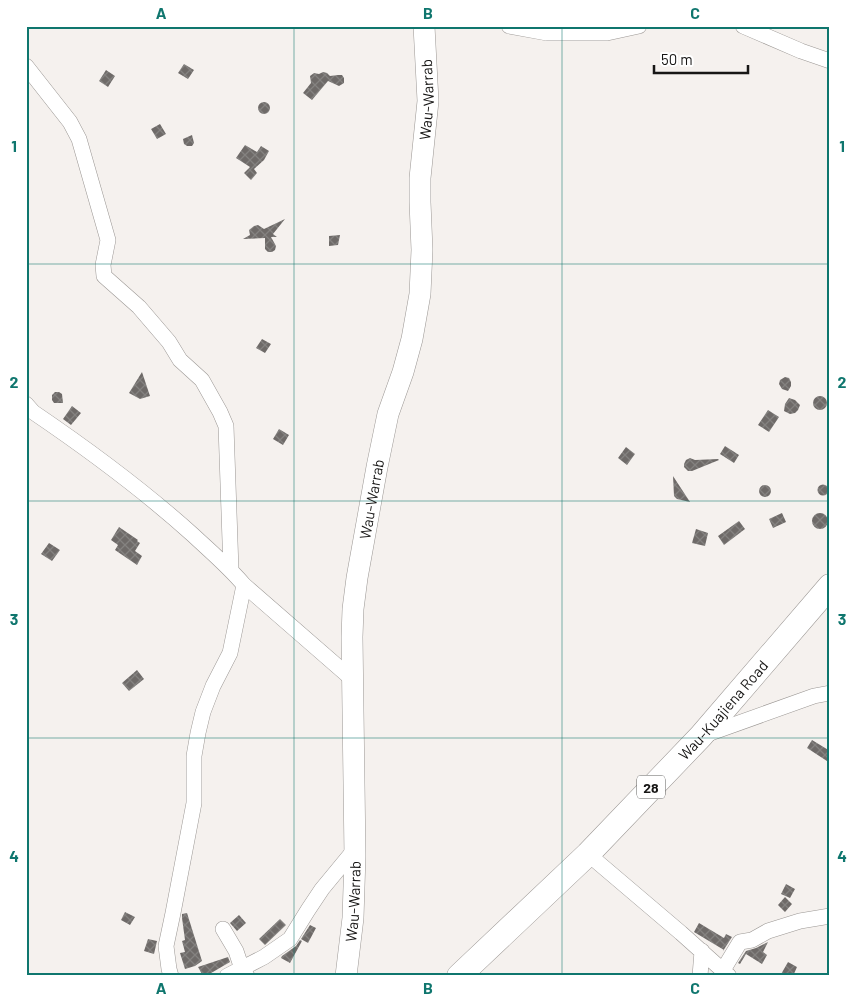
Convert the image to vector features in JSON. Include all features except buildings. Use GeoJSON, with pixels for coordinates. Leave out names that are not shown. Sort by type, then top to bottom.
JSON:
{"type":"FeatureCollection","features":[{"type":"Feature","properties":{"kind":"main road","name":"Wau-Warrab"},"geometry":{"type":"LineString","coordinates":[[346,976],[353,918],[355,849],[352,679],[353,609],[388,414],[412,339],[420,294],[422,250],[420,178],[428,101],[421,29]]}},
{"type":"Feature","properties":{"kind":"main road","name":"Wau-Kuajiena Road"},"geometry":{"type":"LineString","coordinates":[[459,976],[588,854],[701,736],[830,586]]}},
{"type":"Feature","properties":{"kind":"street"},"geometry":{"type":"LineString","coordinates":[[509,26],[548,33],[609,30],[639,26]]}},
{"type":"Feature","properties":{"kind":"street"},"geometry":{"type":"LineString","coordinates":[[743,26],[801,51],[830,61]]}},
{"type":"Feature","properties":{"kind":"street"},"geometry":{"type":"LineString","coordinates":[[26,66],[70,122],[79,139],[108,240],[102,265],[104,276],[139,307],[169,342],[180,360],[202,380],[226,426],[232,570]]}},
{"type":"Feature","properties":{"kind":"street"},"geometry":{"type":"LineString","coordinates":[[26,404],[33,412],[109,465],[174,518],[232,570],[244,585],[352,679]]}},
{"type":"Feature","properties":{"kind":"street"},"geometry":{"type":"LineString","coordinates":[[171,976],[166,946],[194,803],[194,756],[198,733],[203,712],[213,686],[230,653],[244,585]]}},
{"type":"Feature","properties":{"kind":"street"},"geometry":{"type":"LineString","coordinates":[[701,736],[814,696],[830,693]]}},
{"type":"Feature","properties":{"kind":"street"},"geometry":{"type":"LineString","coordinates":[[227,976],[244,972],[290,939],[322,889],[355,849]]}},
{"type":"Feature","properties":{"kind":"street"},"geometry":{"type":"LineString","coordinates":[[588,854],[726,973],[740,942],[752,940],[768,931],[800,921],[830,916]]}},
{"type":"Feature","properties":{"kind":"street"},"geometry":{"type":"LineString","coordinates":[[223,929],[236,951],[244,972]]}},
{"type":"Feature","properties":{"kind":"street"},"geometry":{"type":"LineString","coordinates":[[700,976],[702,951]]}}]}
